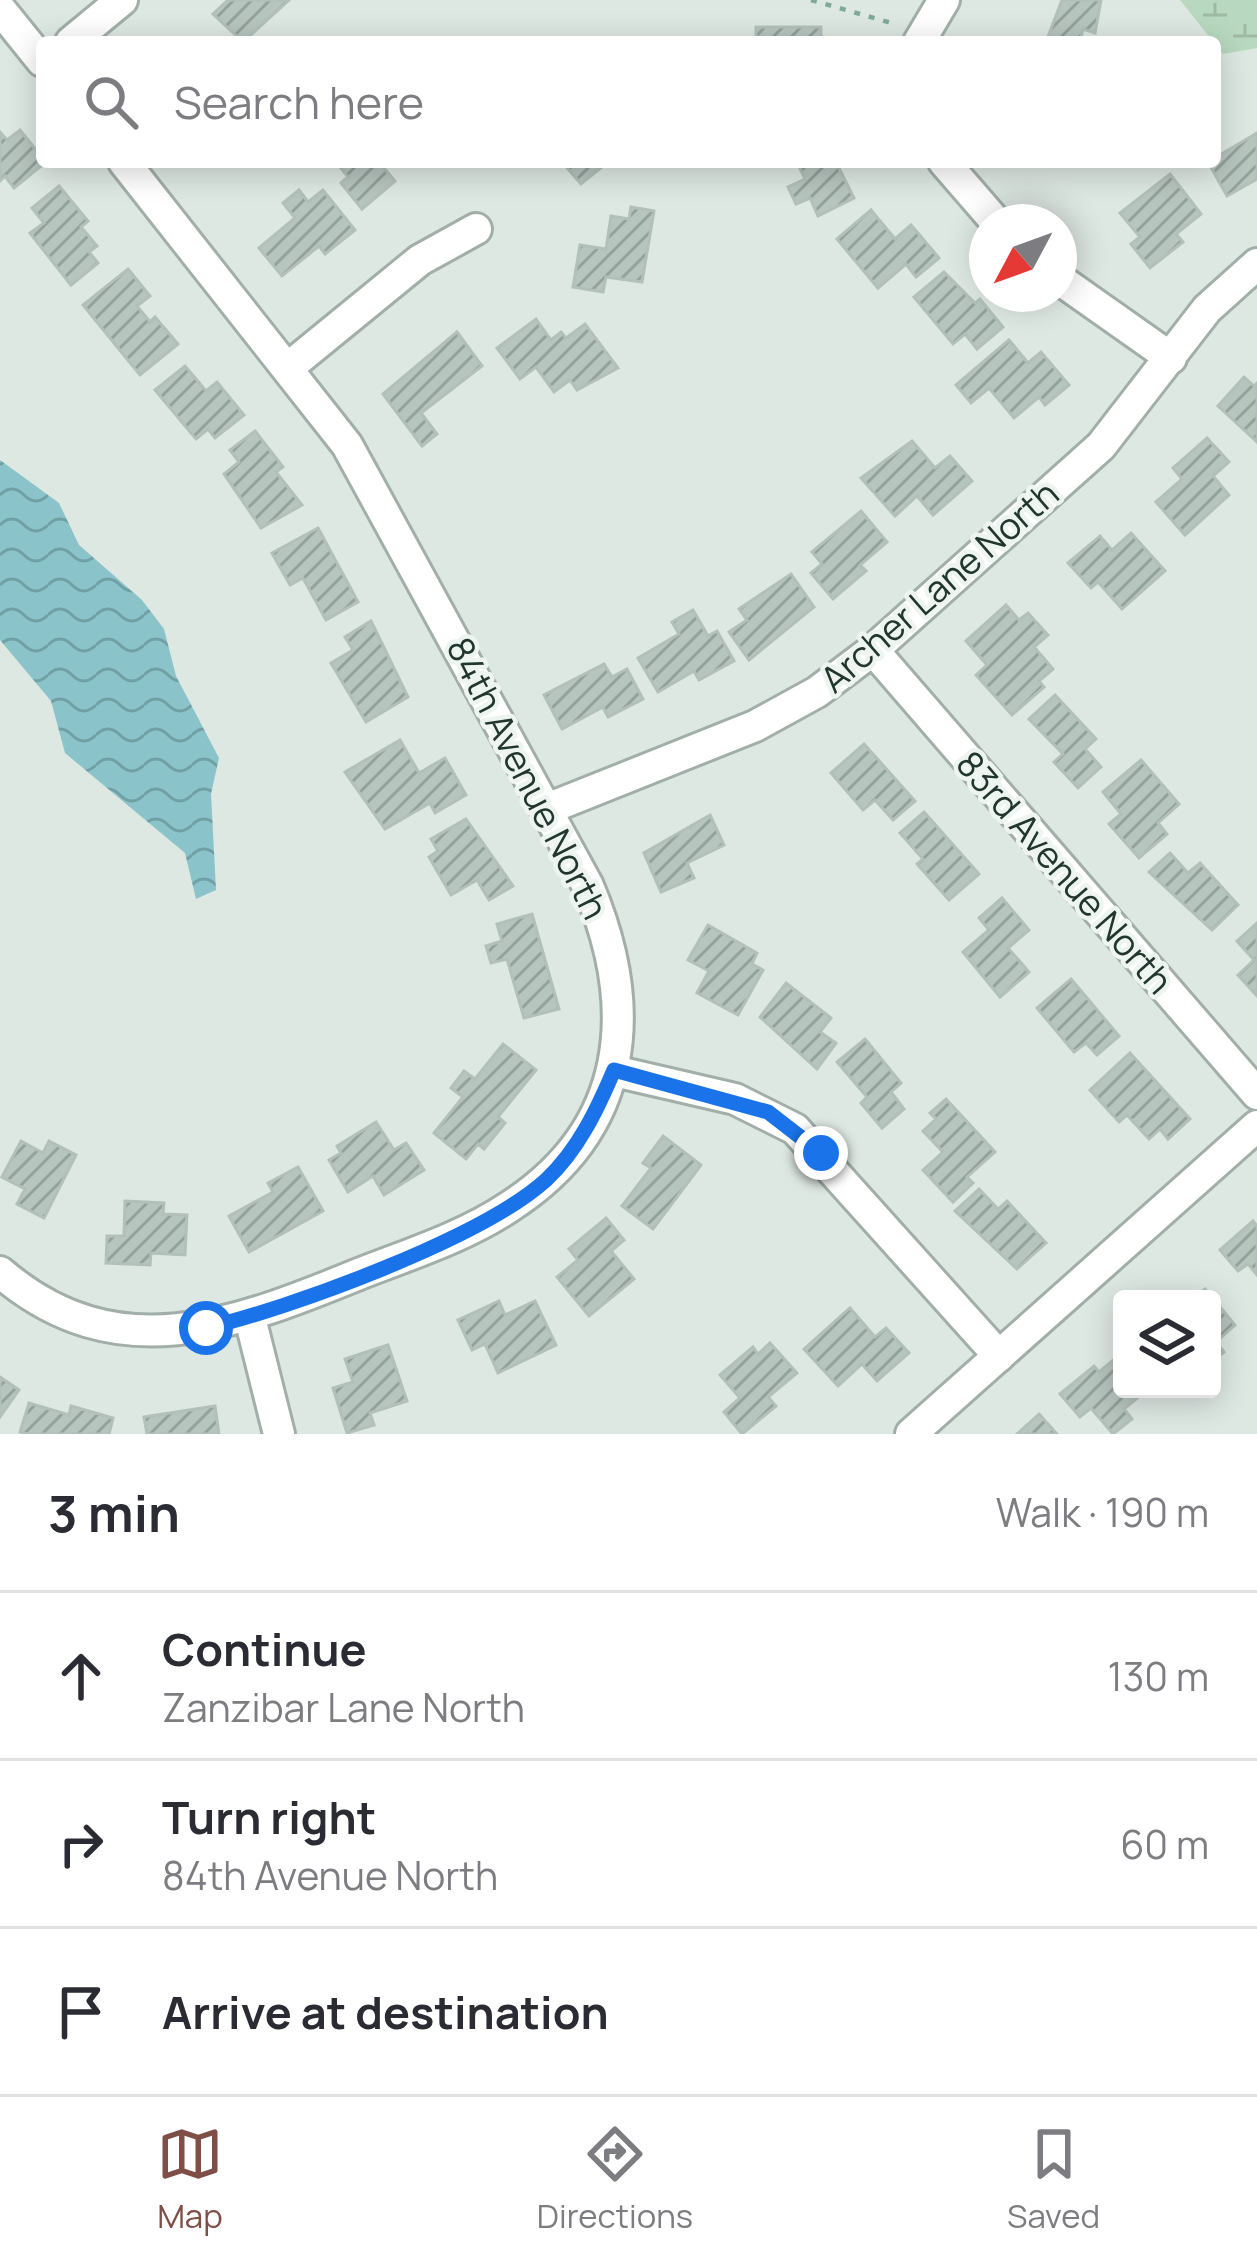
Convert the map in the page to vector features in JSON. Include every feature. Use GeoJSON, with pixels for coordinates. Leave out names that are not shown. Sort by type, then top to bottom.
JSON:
{"type":"FeatureCollection","features":[{"type":"Feature","properties":{"kind":"street"},"geometry":{"type":"LineString","coordinates":[[78,36],[122,0]]}},
{"type":"Feature","properties":{"kind":"street"},"geometry":{"type":"LineString","coordinates":[[922,36],[944,0]]}},
{"type":"Feature","properties":{"kind":"street"},"geometry":{"type":"LineString","coordinates":[[0,10],[36,54]]}},
{"type":"Feature","properties":{"kind":"street","name":"84th Avenue North"},"geometry":{"type":"LineString","coordinates":[[129,168],[289,367],[380,497],[547,809],[608,934],[621,1026],[614,1070]]}},
{"type":"Feature","properties":{"kind":"street"},"geometry":{"type":"LineString","coordinates":[[949,168],[980,204]]}},
{"type":"Feature","properties":{"kind":"street"},"geometry":{"type":"LineString","coordinates":[[289,367],[420,260],[476,229]]}},
{"type":"Feature","properties":{"kind":"street","name":"Archer Lane North"},"geometry":{"type":"LineString","coordinates":[[547,809],[755,726],[817,692],[873,650],[1101,446],[1207,309],[1257,264]]}},
{"type":"Feature","properties":{"kind":"street"},"geometry":{"type":"LineString","coordinates":[[1077,292],[1171,358]]}},
{"type":"Feature","properties":{"kind":"street","name":"83rd Avenue North"},"geometry":{"type":"LineString","coordinates":[[873,650],[1257,1094]]}},
{"type":"Feature","properties":{"kind":"street"},"geometry":{"type":"LineString","coordinates":[[0,1272],[62,1312],[108,1326],[156,1332],[250,1318],[468,1230],[509,1207],[546,1180],[575,1146],[614,1070],[735,1099],[795,1129],[999,1356]]}},
{"type":"Feature","properties":{"kind":"street"},"geometry":{"type":"LineString","coordinates":[[911,1434],[1257,1126]]}},
{"type":"Feature","properties":{"kind":"street"},"geometry":{"type":"LineString","coordinates":[[250,1318],[279,1434]]}},
{"type":"Feature","properties":{"kind":"path"},"geometry":{"type":"LineString","coordinates":[[811,0],[915,36]]}},
{"type":"Feature","properties":{"kind":"green space"},"geometry":{"type":"Polygon","coordinates":[[[1180,0],[1257,0],[1257,48],[1223,54],[1221,36],[1209,36],[1180,0]]]}},
{"type":"Feature","properties":{"kind":"water"},"geometry":{"type":"Polygon","coordinates":[[[0,460],[59,503],[79,545],[142,600],[164,629],[176,676],[219,758],[211,794],[216,890],[196,899],[185,853],[65,753],[51,701],[0,640],[0,460]]]}},
{"type":"Feature","properties":{"kind":"building"},"geometry":{"type":"Polygon","coordinates":[[[228,0],[289,0],[250,36],[237,36],[213,14],[228,0]]]}},
{"type":"Feature","properties":{"kind":"building"},"geometry":{"type":"Polygon","coordinates":[[[1062,0],[1101,0],[1095,33],[1083,29],[1081,36],[1048,36],[1062,0]]]}},
{"type":"Feature","properties":{"kind":"building"},"geometry":{"type":"Polygon","coordinates":[[[756,27],[821,27],[821,36],[756,36],[756,27]]]}},
{"type":"Feature","properties":{"kind":"building"},"geometry":{"type":"Polygon","coordinates":[[[20,130],[36,150],[39,168],[14,188],[5,176],[0,181],[0,132],[7,140],[20,130]]]}},
{"type":"Feature","properties":{"kind":"building"},"geometry":{"type":"Polygon","coordinates":[[[1257,133],[1257,179],[1227,196],[1211,168],[1221,168],[1221,154],[1257,133]]]}},
{"type":"Feature","properties":{"kind":"building"},"geometry":{"type":"Polygon","coordinates":[[[341,168],[384,168],[395,181],[362,209],[341,183],[348,177],[341,168]]]}},
{"type":"Feature","properties":{"kind":"building"},"geometry":{"type":"Polygon","coordinates":[[[567,168],[601,168],[581,184],[567,168]]]}},
{"type":"Feature","properties":{"kind":"building"},"geometry":{"type":"Polygon","coordinates":[[[800,168],[839,168],[854,198],[818,216],[810,198],[796,204],[788,187],[805,179],[800,168]]]}},
{"type":"Feature","properties":{"kind":"building"},"geometry":{"type":"Polygon","coordinates":[[[1170,174],[1201,214],[1176,234],[1183,242],[1150,268],[1131,244],[1140,237],[1120,213],[1170,174]]]}},
{"type":"Feature","properties":{"kind":"building"},"geometry":{"type":"Polygon","coordinates":[[[59,186],[88,221],[81,227],[97,246],[89,252],[98,263],[71,285],[30,233],[44,223],[32,208],[59,186]]]}},
{"type":"Feature","properties":{"kind":"building"},"geometry":{"type":"Polygon","coordinates":[[[299,190],[308,202],[323,190],[355,230],[325,254],[319,246],[282,276],[259,248],[295,218],[283,203],[299,190]]]}},
{"type":"Feature","properties":{"kind":"building"},"geometry":{"type":"Polygon","coordinates":[[[631,207],[654,211],[642,282],[606,277],[603,292],[573,287],[580,245],[606,249],[611,216],[629,219],[631,207]]]}},
{"type":"Feature","properties":{"kind":"building"},"geometry":{"type":"Polygon","coordinates":[[[871,210],[895,239],[911,225],[939,258],[916,277],[906,264],[878,288],[837,239],[871,210]]]}},
{"type":"Feature","properties":{"kind":"building"},"geometry":{"type":"Polygon","coordinates":[[[128,269],[150,296],[137,306],[150,322],[155,317],[178,344],[140,375],[83,305],[128,269]]]}},
{"type":"Feature","properties":{"kind":"building"},"geometry":{"type":"Polygon","coordinates":[[[944,272],[969,297],[969,312],[991,312],[1003,327],[977,349],[965,334],[953,344],[914,297],[944,272]]]}},
{"type":"Feature","properties":{"kind":"building"},"geometry":{"type":"Polygon","coordinates":[[[536,319],[551,340],[561,332],[566,338],[585,324],[618,368],[577,390],[570,380],[554,392],[536,367],[520,379],[497,348],[536,319]]]}},
{"type":"Feature","properties":{"kind":"building"},"geometry":{"type":"Polygon","coordinates":[[[457,332],[482,366],[421,413],[437,434],[422,446],[383,394],[457,332]]]}},
{"type":"Feature","properties":{"kind":"building"},"geometry":{"type":"Polygon","coordinates":[[[1009,340],[1028,363],[1041,352],[1069,385],[1045,405],[1039,397],[1014,418],[989,388],[971,403],[956,385],[1009,340]]]}},
{"type":"Feature","properties":{"kind":"building"},"geometry":{"type":"Polygon","coordinates":[[[185,366],[206,391],[217,382],[244,415],[215,438],[208,429],[196,439],[155,390],[185,366]]]}},
{"type":"Feature","properties":{"kind":"building"},"geometry":{"type":"Polygon","coordinates":[[[1244,377],[1254,386],[1257,383],[1257,442],[1218,406],[1244,377]]]}},
{"type":"Feature","properties":{"kind":"building"},"geometry":{"type":"Polygon","coordinates":[[[255,431],[283,467],[276,472],[302,505],[261,528],[224,474],[239,462],[230,450],[255,431]]]}},
{"type":"Feature","properties":{"kind":"building"},"geometry":{"type":"Polygon","coordinates":[[[1207,438],[1229,462],[1213,476],[1229,495],[1185,535],[1156,502],[1182,479],[1173,468],[1207,438]]]}},
{"type":"Feature","properties":{"kind":"building"},"geometry":{"type":"Polygon","coordinates":[[[912,441],[935,468],[950,456],[972,481],[933,515],[917,496],[895,516],[861,478],[912,441]]]}},
{"type":"Feature","properties":{"kind":"building"},"geometry":{"type":"Polygon","coordinates":[[[861,511],[887,542],[860,565],[866,571],[833,599],[811,573],[822,564],[812,552],[861,511]]]}},
{"type":"Feature","properties":{"kind":"building"},"geometry":{"type":"Polygon","coordinates":[[[318,528],[358,602],[326,620],[303,578],[290,585],[272,553],[318,528]]]}},
{"type":"Feature","properties":{"kind":"building"},"geometry":{"type":"Polygon","coordinates":[[[1131,533],[1165,571],[1122,609],[1098,582],[1091,588],[1068,563],[1100,536],[1112,550],[1131,533]]]}},
{"type":"Feature","properties":{"kind":"building"},"geometry":{"type":"Polygon","coordinates":[[[791,574],[814,607],[749,660],[729,632],[747,620],[739,609],[791,574]]]}},
{"type":"Feature","properties":{"kind":"building"},"geometry":{"type":"Polygon","coordinates":[[[1006,605],[1019,620],[1028,613],[1048,635],[1034,647],[1053,669],[1039,681],[1044,687],[1012,715],[976,675],[987,665],[966,641],[1006,605]]]}},
{"type":"Feature","properties":{"kind":"building"},"geometry":{"type":"Polygon","coordinates":[[[693,610],[708,636],[717,631],[734,661],[699,680],[694,671],[658,692],[638,658],[679,634],[672,622],[693,610]]]}},
{"type":"Feature","properties":{"kind":"building"},"geometry":{"type":"Polygon","coordinates":[[[371,621],[408,697],[366,722],[331,663],[353,650],[345,637],[371,621]]]}},
{"type":"Feature","properties":{"kind":"building"},"geometry":{"type":"Polygon","coordinates":[[[604,664],[612,677],[627,669],[643,699],[608,717],[603,707],[562,729],[544,695],[604,664]]]}},
{"type":"Feature","properties":{"kind":"building"},"geometry":{"type":"Polygon","coordinates":[[[1055,695],[1096,739],[1085,749],[1101,767],[1078,788],[1054,762],[1063,754],[1029,719],[1055,695]]]}},
{"type":"Feature","properties":{"kind":"building"},"geometry":{"type":"Polygon","coordinates":[[[400,740],[419,773],[445,758],[466,795],[435,813],[430,803],[385,829],[345,772],[400,740]]]}},
{"type":"Feature","properties":{"kind":"building"},"geometry":{"type":"Polygon","coordinates":[[[864,744],[915,801],[893,820],[875,800],[863,810],[831,773],[864,744]]]}},
{"type":"Feature","properties":{"kind":"building"},"geometry":{"type":"Polygon","coordinates":[[[1141,760],[1179,804],[1158,823],[1167,834],[1139,858],[1109,824],[1121,814],[1103,792],[1141,760]]]}},
{"type":"Feature","properties":{"kind":"building"},"geometry":{"type":"Polygon","coordinates":[[[924,812],[979,874],[949,900],[917,864],[923,859],[900,833],[924,812]]]}},
{"type":"Feature","properties":{"kind":"building"},"geometry":{"type":"Polygon","coordinates":[[[710,815],[724,845],[687,863],[694,878],[661,892],[644,853],[710,815]]]}},
{"type":"Feature","properties":{"kind":"building"},"geometry":{"type":"Polygon","coordinates":[[[466,819],[513,886],[489,900],[477,880],[451,895],[429,857],[438,851],[431,839],[466,819]]]}},
{"type":"Feature","properties":{"kind":"building"},"geometry":{"type":"Polygon","coordinates":[[[1170,853],[1188,873],[1200,863],[1238,905],[1212,930],[1149,872],[1170,853]]]}},
{"type":"Feature","properties":{"kind":"building"},"geometry":{"type":"Polygon","coordinates":[[[1002,898],[1029,930],[1008,948],[1029,972],[1000,997],[963,952],[989,930],[979,918],[1002,898]]]}},
{"type":"Feature","properties":{"kind":"building"},"geometry":{"type":"Polygon","coordinates":[[[532,914],[559,1009],[524,1018],[507,959],[491,963],[486,946],[502,941],[497,924],[532,914]]]}},
{"type":"Feature","properties":{"kind":"building"},"geometry":{"type":"Polygon","coordinates":[[[1257,923],[1257,996],[1238,975],[1254,960],[1237,941],[1257,923]]]}},
{"type":"Feature","properties":{"kind":"building"},"geometry":{"type":"Polygon","coordinates":[[[708,925],[757,953],[752,964],[763,970],[738,1015],[697,993],[709,971],[688,960],[708,925]]]}},
{"type":"Feature","properties":{"kind":"building"},"geometry":{"type":"Polygon","coordinates":[[[1071,979],[1119,1036],[1097,1055],[1086,1043],[1074,1052],[1037,1008],[1071,979]]]}},
{"type":"Feature","properties":{"kind":"building"},"geometry":{"type":"Polygon","coordinates":[[[786,983],[831,1018],[820,1032],[836,1043],[817,1069],[760,1017],[786,983]]]}},
{"type":"Feature","properties":{"kind":"building"},"geometry":{"type":"Polygon","coordinates":[[[865,1039],[901,1083],[891,1092],[904,1109],[882,1128],[861,1103],[867,1097],[837,1062],[865,1039]]]}},
{"type":"Feature","properties":{"kind":"building"},"geometry":{"type":"Polygon","coordinates":[[[503,1044],[536,1070],[498,1117],[505,1123],[484,1149],[478,1144],[466,1159],[434,1133],[463,1097],[451,1088],[464,1071],[475,1079],[503,1044]]]}},
{"type":"Feature","properties":{"kind":"building"},"geometry":{"type":"Polygon","coordinates":[[[1130,1053],[1190,1119],[1168,1139],[1160,1129],[1149,1139],[1127,1115],[1119,1122],[1090,1090],[1130,1053]]]}},
{"type":"Feature","properties":{"kind":"building"},"geometry":{"type":"Polygon","coordinates":[[[946,1099],[995,1152],[967,1177],[973,1183],[953,1202],[923,1170],[943,1152],[923,1131],[936,1119],[930,1113],[946,1099]]]}},
{"type":"Feature","properties":{"kind":"building"},"geometry":{"type":"Polygon","coordinates":[[[376,1122],[394,1150],[406,1143],[424,1170],[384,1195],[373,1176],[348,1192],[329,1160],[341,1153],[337,1146],[376,1122]]]}},
{"type":"Feature","properties":{"kind":"building"},"geometry":{"type":"Polygon","coordinates":[[[663,1136],[701,1165],[653,1229],[622,1206],[651,1168],[643,1163],[663,1136]]]}},
{"type":"Feature","properties":{"kind":"building"},"geometry":{"type":"Polygon","coordinates":[[[21,1141],[43,1153],[49,1141],[76,1155],[44,1218],[17,1204],[25,1189],[2,1177],[21,1141]]]}},
{"type":"Feature","properties":{"kind":"building"},"geometry":{"type":"Polygon","coordinates":[[[298,1167],[323,1211],[249,1252],[229,1216],[273,1192],[268,1183],[298,1167]]]}},
{"type":"Feature","properties":{"kind":"building"},"geometry":{"type":"Polygon","coordinates":[[[979,1189],[998,1209],[1007,1201],[1046,1243],[1017,1269],[955,1211],[979,1189]]]}},
{"type":"Feature","properties":{"kind":"building"},"geometry":{"type":"Polygon","coordinates":[[[125,1201],[164,1203],[163,1214],[187,1215],[185,1255],[151,1253],[150,1265],[106,1263],[107,1236],[124,1236],[125,1201]]]}},
{"type":"Feature","properties":{"kind":"building"},"geometry":{"type":"Polygon","coordinates":[[[606,1218],[624,1240],[611,1251],[634,1279],[589,1316],[557,1277],[578,1260],[569,1249],[606,1218]]]}},
{"type":"Feature","properties":{"kind":"building"},"geometry":{"type":"Polygon","coordinates":[[[1253,1221],[1257,1226],[1257,1275],[1248,1264],[1238,1271],[1220,1250],[1253,1221]]]}},
{"type":"Feature","properties":{"kind":"building"},"geometry":{"type":"Polygon","coordinates":[[[499,1301],[505,1315],[535,1301],[556,1345],[498,1373],[485,1344],[472,1350],[458,1320],[499,1301]]]}},
{"type":"Feature","properties":{"kind":"building"},"geometry":{"type":"Polygon","coordinates":[[[850,1308],[875,1337],[886,1328],[909,1353],[877,1381],[862,1364],[838,1386],[804,1349],[850,1308]]]}},
{"type":"Feature","properties":{"kind":"building"},"geometry":{"type":"Polygon","coordinates":[[[1221,1308],[1235,1325],[1221,1338],[1221,1308]]]}},
{"type":"Feature","properties":{"kind":"building"},"geometry":{"type":"Polygon","coordinates":[[[770,1343],[797,1373],[768,1397],[776,1406],[742,1434],[724,1412],[740,1398],[720,1375],[753,1347],[758,1354],[770,1343]]]}},
{"type":"Feature","properties":{"kind":"building"},"geometry":{"type":"Polygon","coordinates":[[[388,1345],[407,1401],[370,1413],[374,1425],[347,1433],[333,1388],[353,1382],[345,1359],[388,1345]]]}},
{"type":"Feature","properties":{"kind":"building"},"geometry":{"type":"Polygon","coordinates":[[[1113,1360],[1113,1398],[1137,1398],[1124,1409],[1132,1419],[1113,1434],[1091,1408],[1080,1417],[1060,1394],[1094,1366],[1099,1372],[1113,1360]]]}},
{"type":"Feature","properties":{"kind":"building"},"geometry":{"type":"Polygon","coordinates":[[[0,1377],[19,1390],[0,1417],[0,1377]]]}},
{"type":"Feature","properties":{"kind":"building"},"geometry":{"type":"Polygon","coordinates":[[[29,1403],[69,1415],[71,1406],[113,1418],[109,1434],[20,1432],[29,1403]]]}},
{"type":"Feature","properties":{"kind":"building"},"geometry":{"type":"Polygon","coordinates":[[[215,1406],[219,1434],[147,1434],[144,1417],[215,1406]]]}},
{"type":"Feature","properties":{"kind":"building"},"geometry":{"type":"Polygon","coordinates":[[[1039,1414],[1057,1434],[1017,1434],[1039,1414]]]}},
{"type":"Feature","properties":{"kind":"route"},"geometry":{"type":"LineString","coordinates":[[206,1328],[250,1318],[468,1230],[509,1207],[546,1180],[575,1146],[614,1070],[735,1099],[768,1112],[821,1153]]}}]}
